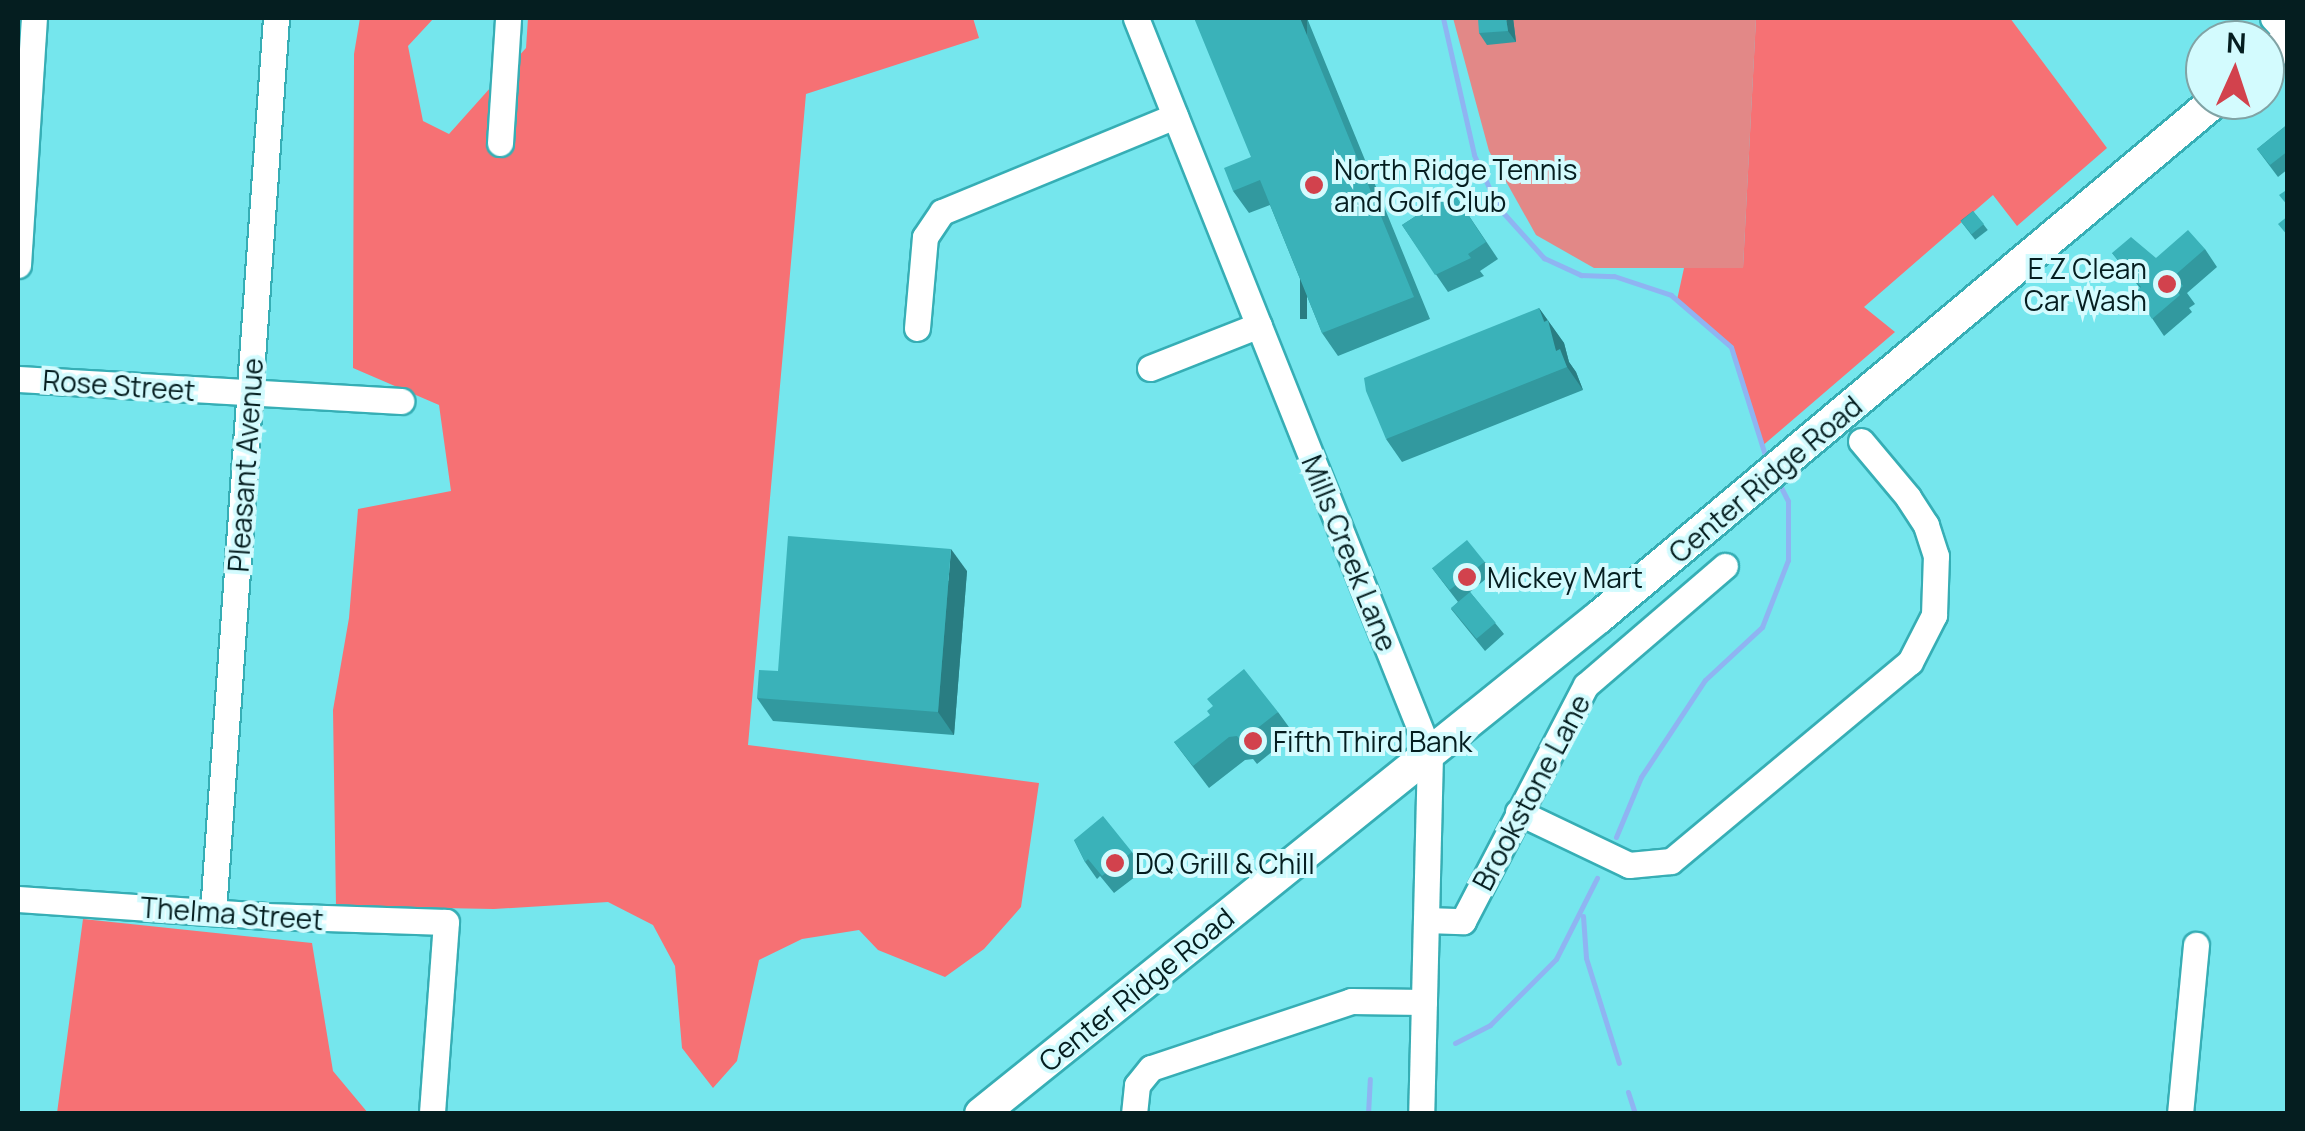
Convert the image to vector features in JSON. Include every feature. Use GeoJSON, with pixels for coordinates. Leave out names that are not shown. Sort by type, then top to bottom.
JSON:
{"type":"FeatureCollection","features":[{"type":"Feature","properties":{"kind":"main road","name":"Center Ridge Road"},"geometry":{"type":"LineString","coordinates":[[981,1114],[1430,754],[2192,120]]}},
{"type":"Feature","properties":{"kind":"street"},"geometry":{"type":"LineString","coordinates":[[18,265],[34,18]]}},
{"type":"Feature","properties":{"kind":"street","name":"Pleasant Avenue"},"geometry":{"type":"LineString","coordinates":[[213,912],[276,18]]}},
{"type":"Feature","properties":{"kind":"street"},"geometry":{"type":"LineString","coordinates":[[500,143],[508,18]]}},
{"type":"Feature","properties":{"kind":"street","name":"Mills Creek Lane"},"geometry":{"type":"LineString","coordinates":[[1136,18],[1430,754],[1420,1114]]}},
{"type":"Feature","properties":{"kind":"street"},"geometry":{"type":"LineString","coordinates":[[2273,18],[2288,37]]}},
{"type":"Feature","properties":{"kind":"street"},"geometry":{"type":"LineString","coordinates":[[917,328],[926,237],[942,212],[1175,116]]}},
{"type":"Feature","properties":{"kind":"street"},"geometry":{"type":"LineString","coordinates":[[1150,368],[1259,325]]}},
{"type":"Feature","properties":{"kind":"street","name":"Rose Street"},"geometry":{"type":"LineString","coordinates":[[18,379],[401,401]]}},
{"type":"Feature","properties":{"kind":"street"},"geometry":{"type":"LineString","coordinates":[[1518,812],[1609,858],[1651,866],[1690,849],[1910,662],[1934,615],[1936,556],[1926,525],[1861,441]]}},
{"type":"Feature","properties":{"kind":"street","name":"Brookstone Lane"},"geometry":{"type":"LineString","coordinates":[[1426,920],[1463,921],[1586,685],[1725,566]]}},
{"type":"Feature","properties":{"kind":"street","name":"Thelma Street"},"geometry":{"type":"LineString","coordinates":[[18,899],[446,922],[432,1114]]}},
{"type":"Feature","properties":{"kind":"street"},"geometry":{"type":"LineString","coordinates":[[2180,1114],[2196,945]]}},
{"type":"Feature","properties":{"kind":"street"},"geometry":{"type":"LineString","coordinates":[[1134,1114],[1137,1085],[1151,1068],[1351,1001],[1424,1002]]}},
{"type":"Feature","properties":{"kind":"shaded area"},"geometry":{"type":"Polygon","coordinates":[[[360,18],[434,18],[408,46],[423,121],[449,134],[526,48],[528,18],[973,18],[979,38],[806,94],[748,745],[1039,783],[1021,907],[984,949],[945,977],[878,950],[859,930],[802,939],[759,960],[737,1061],[713,1088],[682,1048],[675,966],[653,925],[608,902],[494,909],[336,906],[333,710],[349,618],[358,509],[451,491],[439,405],[353,368],[354,54],[360,18]]]}},
{"type":"Feature","properties":{"kind":"shaded area"},"geometry":{"type":"Polygon","coordinates":[[[1453,18],[1756,18],[1743,268],[1594,268],[1536,235],[1489,151],[1453,18]]]}},
{"type":"Feature","properties":{"kind":"shaded area"},"geometry":{"type":"Polygon","coordinates":[[[1756,18],[2010,18],[2107,148],[2017,226],[1993,195],[1864,307],[1895,332],[1761,447],[1731,347],[1677,300],[1684,268],[1743,268],[1756,18]]]}},
{"type":"Feature","properties":{"kind":"shaded area"},"geometry":{"type":"Polygon","coordinates":[[[83,919],[312,943],[333,1071],[368,1113],[57,1113],[83,919]]]}},
{"type":"Feature","properties":{"kind":"building","name":"North Ridge Tennis and Golf Club"},"geometry":{"type":"Polygon","coordinates":[[[1194,18],[1300,18],[1414,297],[1322,333],[1260,180],[1233,191],[1224,168],[1251,157],[1194,18]]]}},
{"type":"Feature","properties":{"kind":"building"},"geometry":{"type":"Polygon","coordinates":[[[1478,18],[1506,18],[1508,31],[1479,33],[1478,18]]]}},
{"type":"Feature","properties":{"kind":"building"},"geometry":{"type":"Polygon","coordinates":[[[2288,124],[2288,151],[2270,165],[2257,149],[2288,124]]]}},
{"type":"Feature","properties":{"kind":"building"},"geometry":{"type":"Polygon","coordinates":[[[2288,189],[2288,206],[2279,195],[2288,189]]]}},
{"type":"Feature","properties":{"kind":"building"},"geometry":{"type":"Polygon","coordinates":[[[1453,192],[1486,242],[1468,254],[1471,258],[1435,275],[1402,225],[1453,192]]]}},
{"type":"Feature","properties":{"kind":"building"},"geometry":{"type":"Polygon","coordinates":[[[1973,211],[1984,224],[1972,234],[1961,221],[1973,211]]]}},
{"type":"Feature","properties":{"kind":"building"},"geometry":{"type":"Polygon","coordinates":[[[2288,216],[2288,236],[2278,224],[2288,216]]]}},
{"type":"Feature","properties":{"kind":"building"},"geometry":{"type":"Polygon","coordinates":[[[2188,230],[2205,249],[2174,276],[2183,286],[2177,291],[2180,295],[2152,319],[2135,293],[2141,287],[2112,253],[2131,237],[2156,258],[2188,230]]]}},
{"type":"Feature","properties":{"kind":"building"},"geometry":{"type":"Polygon","coordinates":[[[1539,308],[1544,322],[1548,320],[1556,351],[1560,349],[1567,367],[1386,439],[1364,378],[1539,308]]]}},
{"type":"Feature","properties":{"kind":"building"},"geometry":{"type":"Polygon","coordinates":[[[788,536],[951,549],[938,712],[757,698],[759,670],[778,671],[788,536]]]}},
{"type":"Feature","properties":{"kind":"building"},"geometry":{"type":"Polygon","coordinates":[[[1467,540],[1485,562],[1450,590],[1432,568],[1467,540]]]}},
{"type":"Feature","properties":{"kind":"building"},"geometry":{"type":"Polygon","coordinates":[[[1470,592],[1496,623],[1477,639],[1451,608],[1470,592]]]}},
{"type":"Feature","properties":{"kind":"building"},"geometry":{"type":"Polygon","coordinates":[[[1244,669],[1278,712],[1241,741],[1237,736],[1229,737],[1193,766],[1174,742],[1210,715],[1207,711],[1213,706],[1207,699],[1244,669]]]}},
{"type":"Feature","properties":{"kind":"building"},"geometry":{"type":"Polygon","coordinates":[[[1103,816],[1132,852],[1102,876],[1088,859],[1085,862],[1074,840],[1103,816]]]}},
{"type":"Feature","properties":{"kind":"waterway"},"geometry":{"type":"LineString","coordinates":[[1443,18],[1474,155],[1498,207],[1544,258],[1581,275],[1614,276],[1671,295],[1731,347],[1766,458]]}},
{"type":"Feature","properties":{"kind":"waterway"},"geometry":{"type":"LineString","coordinates":[[1616,837],[1641,777],[1705,680],[1762,627],[1788,560],[1788,501],[1781,487]]}},
{"type":"Feature","properties":{"kind":"waterway"},"geometry":{"type":"LineString","coordinates":[[1455,1043],[1490,1025],[1556,959],[1597,878]]}},
{"type":"Feature","properties":{"kind":"waterway"},"geometry":{"type":"LineString","coordinates":[[1583,916],[1586,958],[1619,1063]]}},
{"type":"Feature","properties":{"kind":"waterway"},"geometry":{"type":"LineString","coordinates":[[1368,1114],[1370,1079]]}},
{"type":"Feature","properties":{"kind":"waterway"},"geometry":{"type":"LineString","coordinates":[[1628,1092],[1635,1114]]}},
{"type":"Feature","properties":{"kind":"place","name":"North Ridge Tennis and Golf Club"},"geometry":{"type":"Point","coordinates":[1314,185]}},
{"type":"Feature","properties":{"kind":"place","name":"E Z Clean Car Wash"},"geometry":{"type":"Point","coordinates":[2167,284]}},
{"type":"Feature","properties":{"kind":"place","name":"Mickey Mart"},"geometry":{"type":"Point","coordinates":[1467,577]}},
{"type":"Feature","properties":{"kind":"place","name":"Fifth Third Bank"},"geometry":{"type":"Point","coordinates":[1253,741]}},
{"type":"Feature","properties":{"kind":"place","name":"DQ Grill & Chill"},"geometry":{"type":"Point","coordinates":[1115,863]}}]}
